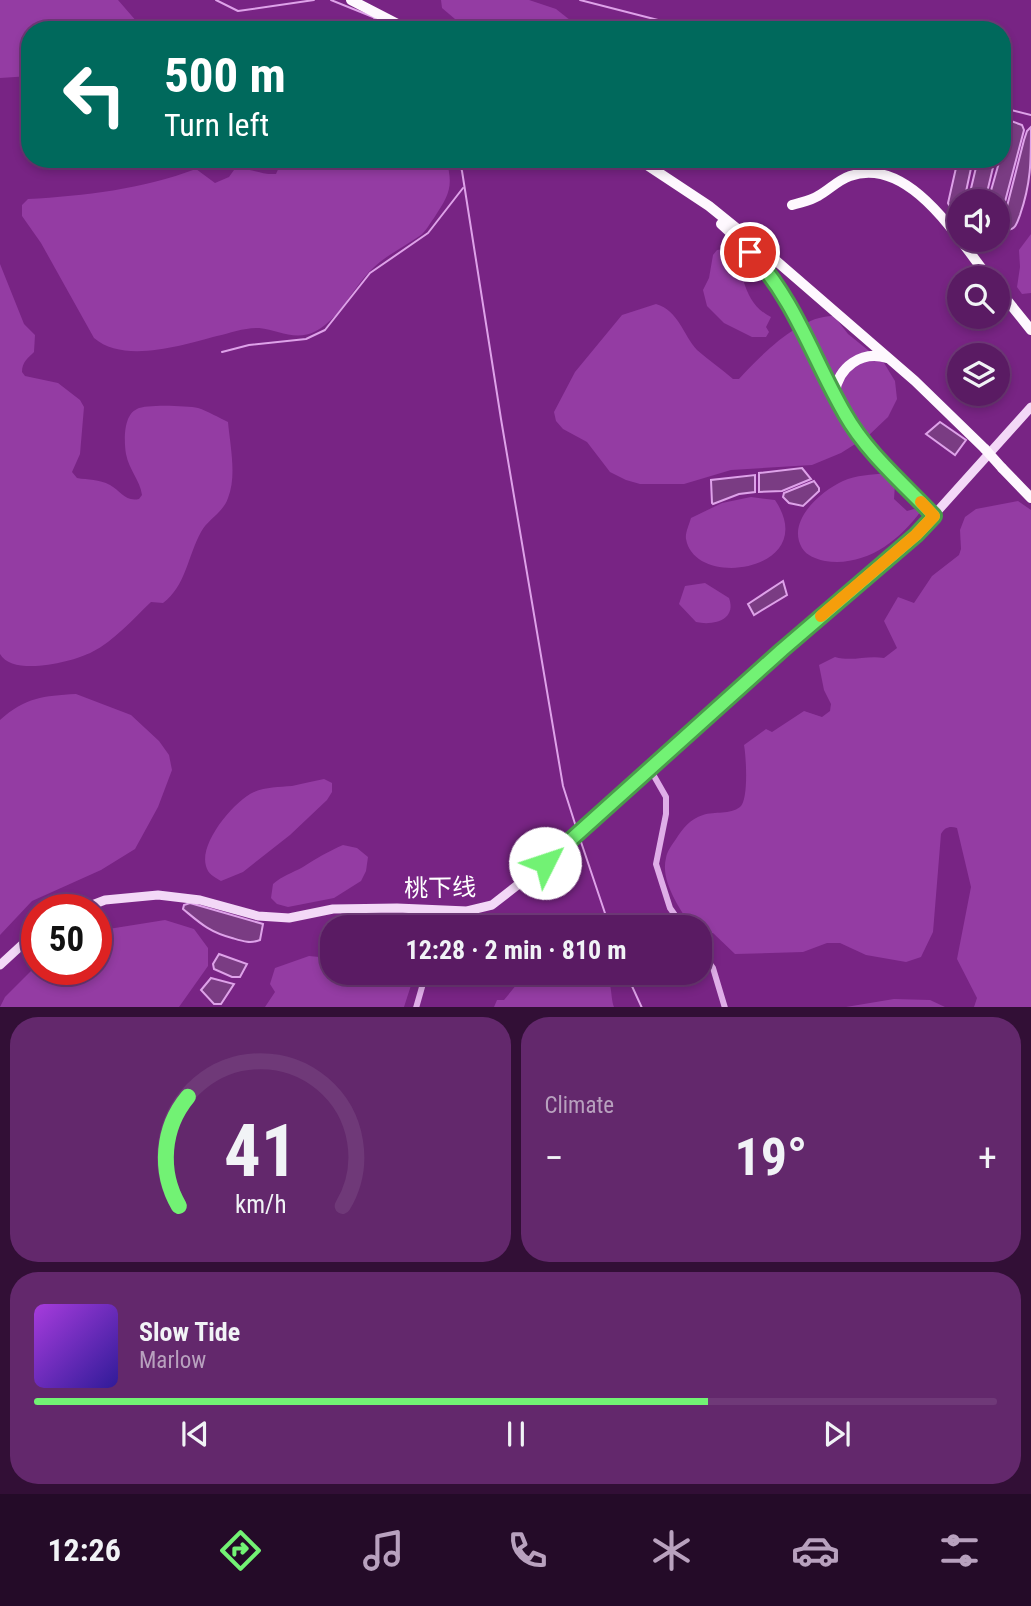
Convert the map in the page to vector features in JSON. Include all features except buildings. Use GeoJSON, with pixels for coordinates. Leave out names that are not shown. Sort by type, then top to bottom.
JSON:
{"type":"FeatureCollection","features":[{"type":"Feature","properties":{"kind":"highway"},"geometry":{"type":"LineString","coordinates":[[351,0],[392,21]]}},
{"type":"Feature","properties":{"kind":"highway"},"geometry":{"type":"LineString","coordinates":[[652,168],[709,206],[892,360],[964,428],[1028,495]]}},
{"type":"Feature","properties":{"kind":"highway"},"geometry":{"type":"LineString","coordinates":[[792,205],[816,198],[849,176],[867,172],[886,174],[918,192],[979,266]]}},
{"type":"Feature","properties":{"kind":"highway"},"geometry":{"type":"LineString","coordinates":[[661,174],[729,232],[768,270],[793,310],[856,431],[886,467],[934,516]]}},
{"type":"Feature","properties":{"kind":"highway"},"geometry":{"type":"LineString","coordinates":[[1010,304],[1031,330]]}},
{"type":"Feature","properties":{"kind":"highway"},"geometry":{"type":"LineString","coordinates":[[835,393],[836,380],[842,371],[862,356],[876,355],[892,360]]}},
{"type":"Feature","properties":{"kind":"main road","name":"桃下线"},"geometry":{"type":"LineString","coordinates":[[112,899],[158,895],[200,900],[270,918],[289,918],[333,909],[467,911],[502,900],[782,650],[916,535],[1031,407]]}},
{"type":"Feature","properties":{"kind":"main road"},"geometry":{"type":"LineString","coordinates":[[0,965],[21,946]]}},
{"type":"Feature","properties":{"kind":"street"},"geometry":{"type":"LineString","coordinates":[[650,769],[666,797],[666,814],[656,864],[670,908],[675,915]]}},
{"type":"Feature","properties":{"kind":"street"},"geometry":{"type":"LineString","coordinates":[[427,910],[427,915]]}},
{"type":"Feature","properties":{"kind":"street"},"geometry":{"type":"LineString","coordinates":[[712,967],[725,1007]]}},
{"type":"Feature","properties":{"kind":"street"},"geometry":{"type":"LineString","coordinates":[[416,1007],[422,985]]}},
{"type":"Feature","properties":{"kind":"shaded area"},"geometry":{"type":"Polygon","coordinates":[[[0,0],[118,0],[136,21],[21,21],[21,77],[0,78],[0,0]]]}},
{"type":"Feature","properties":{"kind":"shaded area"},"geometry":{"type":"Polygon","coordinates":[[[441,0],[529,0],[556,9],[571,21],[457,21],[442,8],[441,0]]]}},
{"type":"Feature","properties":{"kind":"shaded area"},"geometry":{"type":"Polygon","coordinates":[[[1011,121],[1022,125],[1024,130],[1008,189],[991,189],[997,168],[1011,168],[1011,121]]]}},
{"type":"Feature","properties":{"kind":"shaded area"},"geometry":{"type":"Polygon","coordinates":[[[1031,127],[1028,182],[1017,223],[1010,229],[1010,195],[1027,131],[1031,127]]]}},
{"type":"Feature","properties":{"kind":"shaded area"},"geometry":{"type":"Polygon","coordinates":[[[279,168],[448,168],[450,184],[446,197],[425,231],[375,266],[332,319],[316,331],[294,335],[254,328],[154,350],[121,350],[94,338],[41,243],[22,216],[22,205],[28,199],[113,190],[155,182],[196,169],[215,183],[239,169],[276,174],[279,168]]]}},
{"type":"Feature","properties":{"kind":"shaded area"},"geometry":{"type":"Polygon","coordinates":[[[956,168],[971,168],[967,189],[951,189],[956,168]]]}},
{"type":"Feature","properties":{"kind":"shaded area"},"geometry":{"type":"Polygon","coordinates":[[[976,168],[993,168],[988,189],[971,189],[976,168]]]}},
{"type":"Feature","properties":{"kind":"shaded area"},"geometry":{"type":"Polygon","coordinates":[[[1031,234],[1031,293],[1022,294],[1017,287],[1019,250],[1031,234]]]}},
{"type":"Feature","properties":{"kind":"shaded area"},"geometry":{"type":"Polygon","coordinates":[[[724,249],[737,261],[752,301],[771,317],[766,327],[769,332],[766,337],[752,337],[724,323],[707,306],[703,290],[709,278],[713,255],[717,250],[724,249]]]}},
{"type":"Feature","properties":{"kind":"shaded area"},"geometry":{"type":"Polygon","coordinates":[[[0,264],[24,324],[35,335],[34,352],[24,363],[22,372],[25,376],[58,383],[80,400],[84,407],[80,454],[72,472],[77,478],[102,482],[127,497],[139,499],[141,490],[127,460],[125,436],[129,417],[132,412],[142,407],[198,408],[228,422],[231,489],[223,508],[201,532],[182,579],[171,596],[163,603],[151,602],[116,636],[92,652],[71,660],[44,665],[17,665],[0,654],[0,264]]]}},
{"type":"Feature","properties":{"kind":"shaded area"},"geometry":{"type":"Polygon","coordinates":[[[656,304],[670,312],[697,350],[733,379],[739,379],[770,348],[795,329],[821,317],[834,316],[848,334],[884,363],[895,381],[897,399],[888,417],[868,436],[841,453],[812,465],[731,470],[684,484],[640,484],[626,480],[610,472],[587,442],[563,429],[556,421],[554,412],[575,372],[622,315],[656,304]]]}},
{"type":"Feature","properties":{"kind":"shaded area"},"geometry":{"type":"Polygon","coordinates":[[[940,422],[966,440],[955,455],[926,434],[940,422]]]}},
{"type":"Feature","properties":{"kind":"shaded area"},"geometry":{"type":"Polygon","coordinates":[[[802,468],[811,479],[782,491],[759,492],[759,473],[802,468]]]}},
{"type":"Feature","properties":{"kind":"shaded area"},"geometry":{"type":"Polygon","coordinates":[[[886,473],[895,484],[894,499],[907,511],[921,511],[902,533],[879,550],[854,560],[825,561],[804,551],[798,538],[799,528],[802,518],[816,499],[848,479],[886,473]]]}},
{"type":"Feature","properties":{"kind":"shaded area"},"geometry":{"type":"Polygon","coordinates":[[[755,475],[755,492],[712,503],[711,480],[755,475]]]}},
{"type":"Feature","properties":{"kind":"shaded area"},"geometry":{"type":"Polygon","coordinates":[[[814,481],[819,491],[803,506],[789,503],[783,497],[784,493],[814,481]]]}},
{"type":"Feature","properties":{"kind":"shaded area"},"geometry":{"type":"Polygon","coordinates":[[[751,497],[775,500],[785,524],[782,543],[770,557],[752,565],[731,568],[710,565],[694,555],[686,539],[691,518],[722,503],[751,497]]]}},
{"type":"Feature","properties":{"kind":"shaded area"},"geometry":{"type":"Polygon","coordinates":[[[1018,501],[1031,510],[1031,1007],[974,1007],[977,998],[957,959],[971,887],[957,828],[954,827],[946,828],[941,834],[933,932],[921,957],[906,962],[866,955],[840,943],[827,943],[803,952],[735,954],[712,933],[712,915],[684,915],[682,912],[666,876],[665,867],[670,848],[681,831],[694,819],[732,811],[743,803],[746,787],[744,745],[766,729],[772,732],[804,711],[822,717],[830,711],[831,704],[824,690],[819,665],[835,657],[884,658],[897,648],[884,621],[898,597],[914,603],[932,576],[959,555],[960,530],[965,517],[976,509],[1018,501]]]}},
{"type":"Feature","properties":{"kind":"shaded area"},"geometry":{"type":"Polygon","coordinates":[[[783,581],[787,595],[754,615],[748,604],[783,581]]]}},
{"type":"Feature","properties":{"kind":"shaded area"},"geometry":{"type":"Polygon","coordinates":[[[705,583],[729,598],[730,612],[722,620],[696,622],[679,604],[685,586],[705,583]]]}},
{"type":"Feature","properties":{"kind":"shaded area"},"geometry":{"type":"Polygon","coordinates":[[[76,694],[131,715],[159,741],[169,755],[172,770],[158,807],[135,849],[101,870],[48,894],[21,894],[21,913],[0,935],[0,720],[27,702],[76,694]]]}},
{"type":"Feature","properties":{"kind":"shaded area"},"geometry":{"type":"Polygon","coordinates":[[[324,779],[332,783],[332,792],[290,835],[243,872],[221,881],[210,873],[205,857],[208,846],[220,824],[237,804],[263,789],[324,779]]]}},
{"type":"Feature","properties":{"kind":"shaded area"},"geometry":{"type":"Polygon","coordinates":[[[343,845],[357,848],[368,857],[361,881],[334,898],[288,907],[277,904],[271,898],[276,881],[343,845]]]}},
{"type":"Feature","properties":{"kind":"shaded area"},"geometry":{"type":"Polygon","coordinates":[[[190,903],[263,924],[260,940],[243,941],[211,930],[183,909],[184,905],[190,903]]]}},
{"type":"Feature","properties":{"kind":"shaded area"},"geometry":{"type":"Polygon","coordinates":[[[165,920],[194,929],[208,948],[208,966],[179,1007],[0,1007],[5,997],[21,981],[21,985],[112,985],[112,928],[165,920]]]}},
{"type":"Feature","properties":{"kind":"shaded area"},"geometry":{"type":"Polygon","coordinates":[[[219,954],[247,964],[240,977],[232,977],[214,969],[213,964],[219,954]]]}},
{"type":"Feature","properties":{"kind":"shaded area"},"geometry":{"type":"Polygon","coordinates":[[[309,956],[319,957],[320,985],[411,985],[404,1007],[265,1007],[275,992],[270,984],[275,968],[309,956]]]}},
{"type":"Feature","properties":{"kind":"shaded area"},"geometry":{"type":"Polygon","coordinates":[[[211,978],[234,984],[221,1004],[214,1004],[201,990],[211,978]]]}},
{"type":"Feature","properties":{"kind":"shaded area"},"geometry":{"type":"Polygon","coordinates":[[[516,985],[609,985],[614,1007],[494,1007],[497,1000],[504,1000],[516,985]]]}},
{"type":"Feature","properties":{"kind":"shaded area"},"geometry":{"type":"Polygon","coordinates":[[[894,999],[930,1000],[945,1007],[846,1007],[894,999]]]}},
{"type":"Feature","properties":{"kind":"waterway"},"geometry":{"type":"LineString","coordinates":[[216,0],[238,11],[314,0]]}},
{"type":"Feature","properties":{"kind":"waterway"},"geometry":{"type":"LineString","coordinates":[[331,0],[378,21]]}},
{"type":"Feature","properties":{"kind":"waterway"},"geometry":{"type":"LineString","coordinates":[[580,0],[662,21]]}},
{"type":"Feature","properties":{"kind":"waterway"},"geometry":{"type":"LineString","coordinates":[[1011,110],[1031,115]]}},
{"type":"Feature","properties":{"kind":"waterway"},"geometry":{"type":"LineString","coordinates":[[461,168],[563,786],[577,830]]}},
{"type":"Feature","properties":{"kind":"waterway"},"geometry":{"type":"LineString","coordinates":[[222,352],[249,345],[306,339],[325,330],[370,273],[428,233],[463,188]]}},
{"type":"Feature","properties":{"kind":"waterway"},"geometry":{"type":"LineString","coordinates":[[579,836],[606,915]]}},
{"type":"Feature","properties":{"kind":"waterway"},"geometry":{"type":"LineString","coordinates":[[631,985],[642,1007]]}},
{"type":"Feature","properties":{"kind":"slow traffic"},"geometry":{"type":"LineString","coordinates":[[821,616],[916,535],[934,516],[921,502]]}},
{"type":"Feature","properties":{"kind":"route"},"geometry":{"type":"LineString","coordinates":[[545,863],[782,650],[916,535],[934,516],[886,467],[856,431],[844,413],[793,310],[768,270],[750,252]]}}]}
